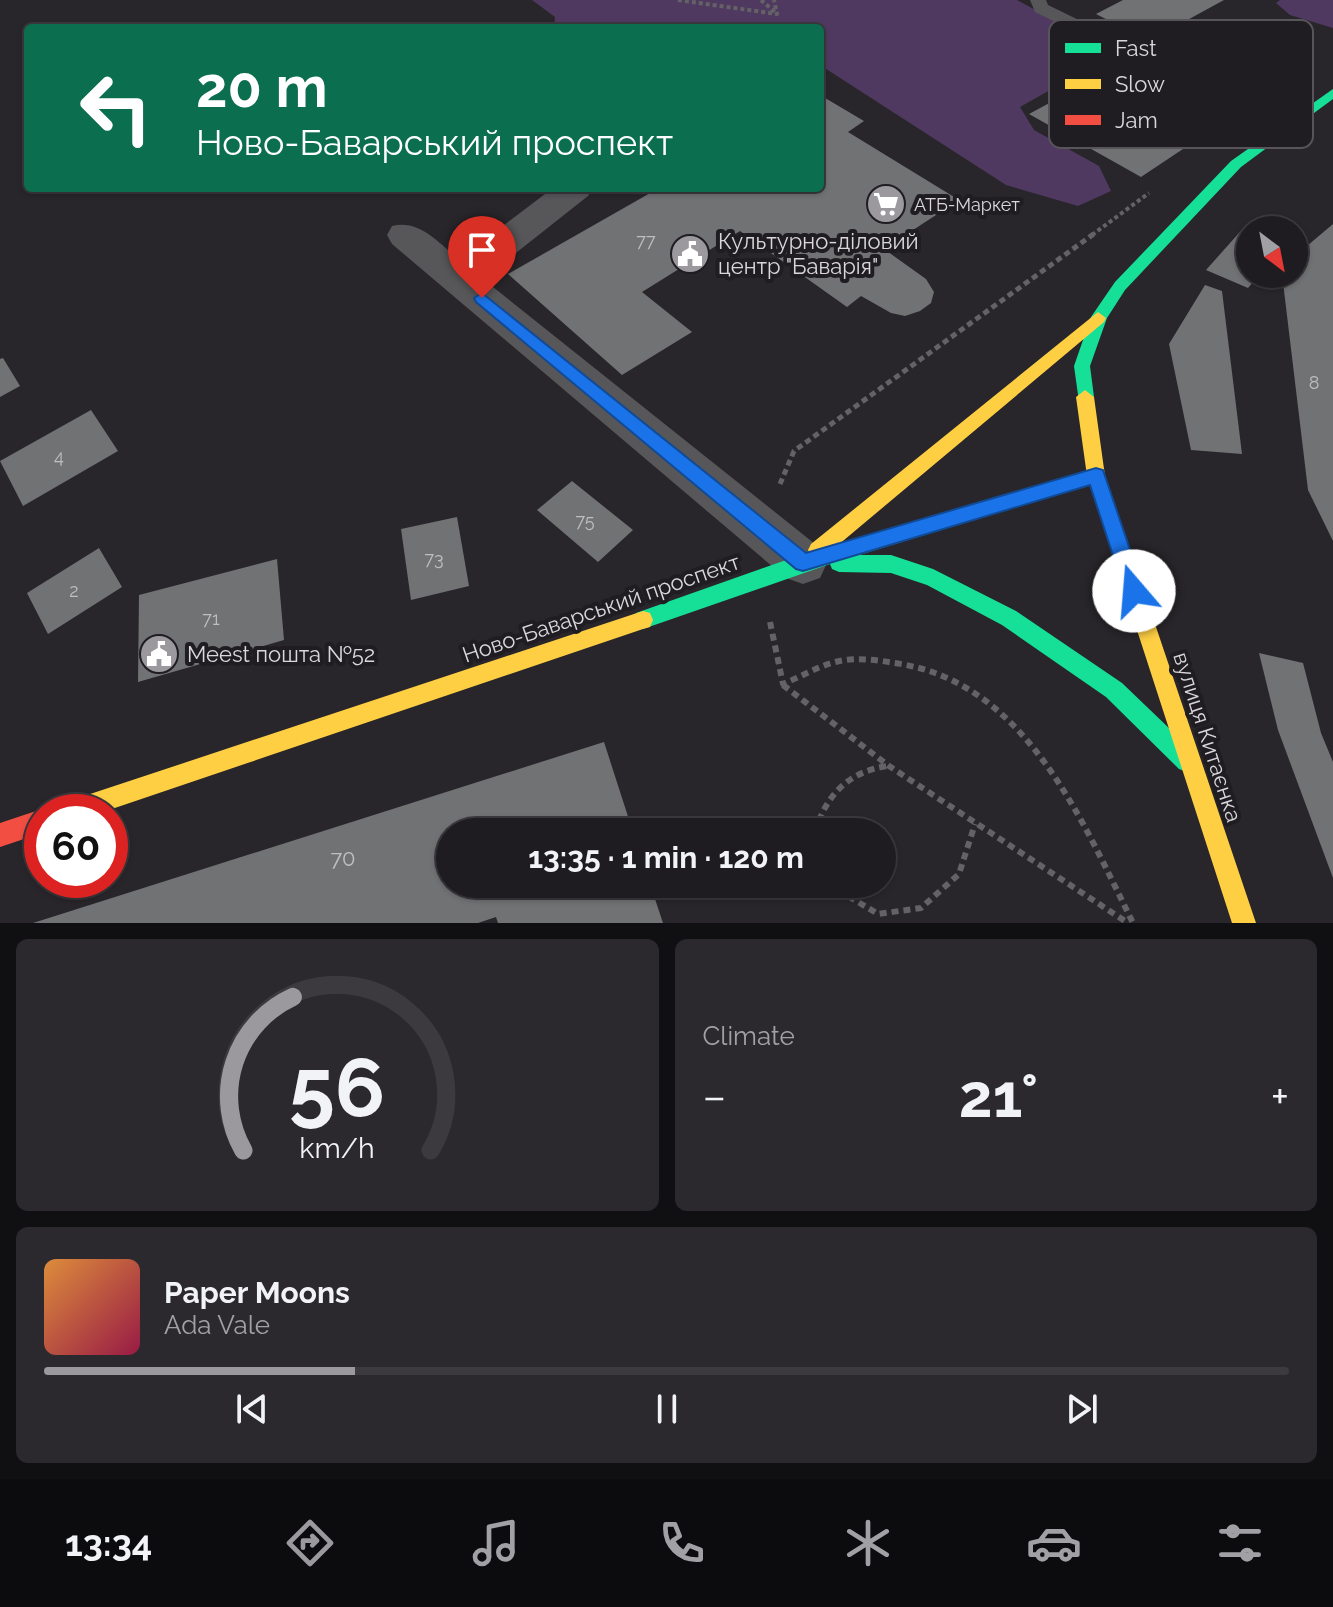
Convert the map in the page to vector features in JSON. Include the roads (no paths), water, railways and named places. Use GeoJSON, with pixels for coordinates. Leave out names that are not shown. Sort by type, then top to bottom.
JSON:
{"type":"FeatureCollection","features":[{"type":"Feature","properties":{"kind":"main road"},"geometry":{"type":"LineString","coordinates":[[1313,108],[1333,93]]}},
{"type":"Feature","properties":{"kind":"main road"},"geometry":{"type":"LineString","coordinates":[[1096,476],[1088,435],[1082,366],[1099,317],[1120,286],[1236,164],[1258,148]]}},
{"type":"Feature","properties":{"kind":"main road"},"geometry":{"type":"LineString","coordinates":[[803,563],[1099,317]]}},
{"type":"Feature","properties":{"kind":"main road","name":"Ново-Баварський проспект"},"geometry":{"type":"LineString","coordinates":[[123,794],[741,587],[803,563],[1096,476]]}},
{"type":"Feature","properties":{"kind":"main road","name":"вулиця Китаєнка"},"geometry":{"type":"LineString","coordinates":[[1096,476],[1244,923]]}},
{"type":"Feature","properties":{"kind":"main road"},"geometry":{"type":"LineString","coordinates":[[803,563],[891,564],[933,578],[1009,618],[1114,690],[1192,765]]}},
{"type":"Feature","properties":{"kind":"street"},"geometry":{"type":"LineString","coordinates":[[458,279],[571,192]]}},
{"type":"Feature","properties":{"kind":"street"},"geometry":{"type":"LineString","coordinates":[[405,235],[803,563]]}},
{"type":"Feature","properties":{"kind":"lane"},"geometry":{"type":"LineString","coordinates":[[1038,0],[1041,8],[1063,19]]}},
{"type":"Feature","properties":{"kind":"lane"},"geometry":{"type":"LineString","coordinates":[[1054,0],[1063,19]]}},
{"type":"Feature","properties":{"kind":"place","name":"АТБ-Маркет"},"geometry":{"type":"Point","coordinates":[886,204]}},
{"type":"Feature","properties":{"kind":"place","name":"Культурно-діловий центр \"Баварія\""},"geometry":{"type":"Point","coordinates":[690,254]}},
{"type":"Feature","properties":{"kind":"place","name":"Meest пошта №52"},"geometry":{"type":"Point","coordinates":[159,654]}}]}
